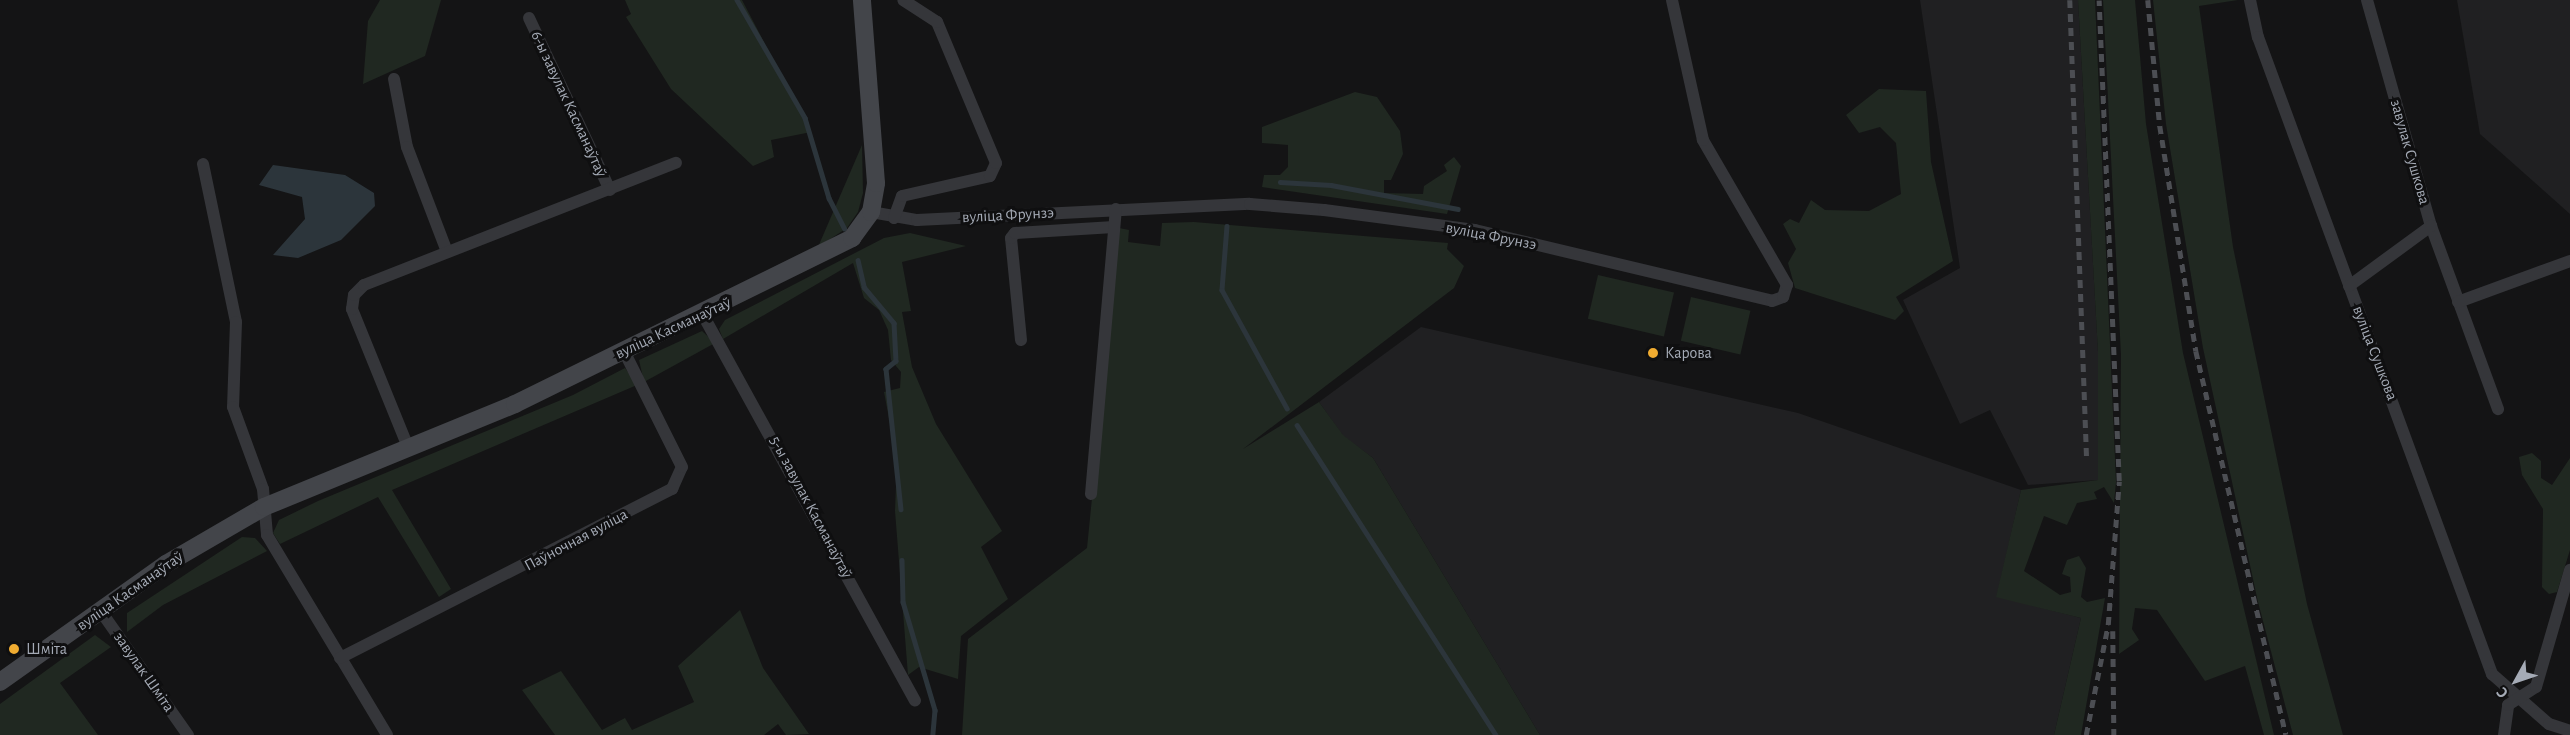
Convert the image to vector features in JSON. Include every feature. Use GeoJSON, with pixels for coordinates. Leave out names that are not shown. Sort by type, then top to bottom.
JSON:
{"type":"FeatureCollection","features":[{"type":"Feature","properties":{"kind":"main road"},"geometry":{"type":"LineString","coordinates":[[862,0],[876,183],[871,212]]}},
{"type":"Feature","properties":{"kind":"main road","name":"вуліца Касманаўтаў"},"geometry":{"type":"LineString","coordinates":[[0,682],[206,538],[264,507],[515,404],[703,315],[835,250],[871,212]]}},
{"type":"Feature","properties":{"kind":"street"},"geometry":{"type":"LineString","coordinates":[[894,218],[902,196],[990,176],[996,163],[937,22],[903,0]]}},
{"type":"Feature","properties":{"kind":"street","name":"вуліца Фрунзэ"},"geometry":{"type":"LineString","coordinates":[[871,212],[894,218],[1251,204],[1463,228],[1772,301],[1783,297],[1787,285],[1702,140],[1672,0]]}},
{"type":"Feature","properties":{"kind":"street","name":"вуліца Сушкова"},"geometry":{"type":"LineString","coordinates":[[2250,0],[2258,37],[2492,674],[2549,723],[2570,731]]}},
{"type":"Feature","properties":{"kind":"street","name":"завулак Сушкова"},"geometry":{"type":"LineString","coordinates":[[2367,0],[2432,226],[2498,409]]}},
{"type":"Feature","properties":{"kind":"street","name":"6-ы завулак Касманаўтаў"},"geometry":{"type":"LineString","coordinates":[[529,18],[610,190]]}},
{"type":"Feature","properties":{"kind":"street"},"geometry":{"type":"LineString","coordinates":[[394,79],[407,147],[447,252]]}},
{"type":"Feature","properties":{"kind":"street","name":"6-ы завулак Касманаўтаў"},"geometry":{"type":"LineString","coordinates":[[408,447],[352,309],[354,295],[364,285],[676,163]]}},
{"type":"Feature","properties":{"kind":"street"},"geometry":{"type":"LineString","coordinates":[[202,164],[236,322],[233,407],[264,507],[272,545],[387,735]]}},
{"type":"Feature","properties":{"kind":"street"},"geometry":{"type":"LineString","coordinates":[[1090,494],[1116,209]]}},
{"type":"Feature","properties":{"kind":"street"},"geometry":{"type":"LineString","coordinates":[[2349,286],[2432,226]]}},
{"type":"Feature","properties":{"kind":"street"},"geometry":{"type":"LineString","coordinates":[[1022,340],[1011,238],[1015,233],[1114,227]]}},
{"type":"Feature","properties":{"kind":"street"},"geometry":{"type":"LineString","coordinates":[[2458,302],[2570,261]]}},
{"type":"Feature","properties":{"kind":"street","name":"5-ы завулак Касманаўтаў"},"geometry":{"type":"LineString","coordinates":[[703,315],[915,701]]}},
{"type":"Feature","properties":{"kind":"street","name":"Паўночная вуліца"},"geometry":{"type":"LineString","coordinates":[[340,658],[672,489],[682,466],[624,351]]}},
{"type":"Feature","properties":{"kind":"street"},"geometry":{"type":"LineString","coordinates":[[2504,735],[2508,705],[2516,696],[2536,687],[2570,570]]}},
{"type":"Feature","properties":{"kind":"street","name":"завулак Шміта"},"geometry":{"type":"LineString","coordinates":[[100,610],[188,735]]}},
{"type":"Feature","properties":{"kind":"shaded area"},"geometry":{"type":"Polygon","coordinates":[[[380,0],[441,0],[425,56],[363,84],[368,21],[380,0]]]}},
{"type":"Feature","properties":{"kind":"shaded area"},"geometry":{"type":"Polygon","coordinates":[[[625,0],[742,0],[811,132],[771,140],[774,157],[753,166],[671,89],[626,17],[631,14],[625,0]]]}},
{"type":"Feature","properties":{"kind":"shaded area"},"geometry":{"type":"Polygon","coordinates":[[[1920,0],[2078,0],[2098,351],[2098,480],[2028,485],[1990,410],[1960,424],[1903,300],[1960,268],[1920,0]]]}},
{"type":"Feature","properties":{"kind":"shaded area"},"geometry":{"type":"Polygon","coordinates":[[[2078,0],[2095,0],[2116,482],[2114,503],[2104,487],[2094,492],[2097,499],[2077,503],[2067,525],[2044,516],[2024,571],[2060,595],[2071,592],[2070,577],[2062,574],[2067,560],[2079,556],[2086,568],[2081,597],[2087,602],[2105,598],[2081,735],[2054,735],[2081,618],[1996,597],[2021,490],[2098,480],[2098,352],[2078,0]]]}},
{"type":"Feature","properties":{"kind":"shaded area"},"geometry":{"type":"Polygon","coordinates":[[[2103,0],[2135,0],[2146,124],[2183,353],[2274,735],[2264,735],[2245,666],[2205,681],[2157,610],[2135,608],[2132,629],[2139,640],[2119,654],[2121,355],[2103,0]]]}},
{"type":"Feature","properties":{"kind":"shaded area"},"geometry":{"type":"Polygon","coordinates":[[[2153,0],[2238,0],[2199,6],[2233,247],[2307,604],[2343,735],[2293,735],[2258,602],[2203,348],[2166,124],[2153,0]]]}},
{"type":"Feature","properties":{"kind":"shaded area"},"geometry":{"type":"Polygon","coordinates":[[[2457,0],[2570,0],[2570,214],[2480,134],[2457,0]]]}},
{"type":"Feature","properties":{"kind":"shaded area"},"geometry":{"type":"Polygon","coordinates":[[[1879,89],[1926,91],[1931,162],[1953,261],[1896,297],[1904,311],[1895,320],[1795,288],[1788,263],[1796,249],[1783,224],[1790,219],[1799,223],[1811,200],[1825,210],[1869,211],[1901,194],[1896,143],[1880,127],[1859,133],[1846,115],[1879,89]]]}},
{"type":"Feature","properties":{"kind":"shaded area"},"geometry":{"type":"Polygon","coordinates":[[[1355,92],[1377,97],[1400,131],[1403,154],[1391,180],[1384,180],[1384,193],[1423,194],[1424,186],[1447,171],[1444,165],[1454,157],[1461,166],[1447,214],[1262,187],[1264,175],[1280,175],[1288,167],[1288,145],[1262,143],[1262,127],[1355,92]]]}},
{"type":"Feature","properties":{"kind":"shaded area"},"geometry":{"type":"Polygon","coordinates":[[[862,145],[863,193],[858,212],[847,228],[818,247],[862,145]]]}},
{"type":"Feature","properties":{"kind":"shaded area"},"geometry":{"type":"Polygon","coordinates":[[[273,165],[345,175],[374,193],[375,206],[341,240],[298,258],[273,255],[305,219],[302,197],[259,185],[273,165]]]}},
{"type":"Feature","properties":{"kind":"shaded area"},"geometry":{"type":"Polygon","coordinates":[[[1194,222],[1448,243],[1447,249],[1464,266],[1454,288],[1243,449],[1319,402],[1343,435],[1373,458],[1540,735],[962,735],[968,639],[1087,548],[1119,228],[1129,230],[1128,242],[1160,246],[1162,223],[1194,222]]]}},
{"type":"Feature","properties":{"kind":"shaded area"},"geometry":{"type":"Polygon","coordinates":[[[910,233],[966,246],[902,262],[911,311],[902,312],[912,367],[936,424],[1002,531],[981,547],[1008,599],[961,636],[958,679],[919,667],[908,675],[895,511],[897,461],[884,392],[900,388],[901,372],[891,360],[888,330],[879,310],[864,298],[853,263],[723,339],[719,329],[725,320],[884,238],[910,233]]]}},
{"type":"Feature","properties":{"kind":"shaded area"},"geometry":{"type":"Polygon","coordinates":[[[1598,275],[1674,293],[1664,336],[1588,319],[1598,275]]]}},
{"type":"Feature","properties":{"kind":"shaded area"},"geometry":{"type":"Polygon","coordinates":[[[1691,297],[1750,311],[1740,355],[1681,341],[1691,297]]]}},
{"type":"Feature","properties":{"kind":"shaded area"},"geometry":{"type":"Polygon","coordinates":[[[1421,327],[1798,413],[2021,490],[1997,596],[2081,618],[2054,735],[1540,735],[1373,458],[1343,436],[1319,402],[1421,327]]]}},
{"type":"Feature","properties":{"kind":"shaded area"},"geometry":{"type":"Polygon","coordinates":[[[702,331],[715,343],[644,382],[639,360],[702,331]]]}},
{"type":"Feature","properties":{"kind":"shaded area"},"geometry":{"type":"Polygon","coordinates":[[[625,368],[637,385],[392,490],[451,589],[439,597],[378,497],[280,544],[273,533],[279,520],[318,501],[573,395],[625,368]]]}},
{"type":"Feature","properties":{"kind":"shaded area"},"geometry":{"type":"Polygon","coordinates":[[[2532,453],[2541,461],[2541,478],[2552,485],[2570,458],[2570,550],[2557,592],[2549,594],[2542,587],[2543,509],[2522,475],[2519,457],[2532,453]]]}},
{"type":"Feature","properties":{"kind":"shaded area"},"geometry":{"type":"Polygon","coordinates":[[[242,537],[255,538],[267,551],[163,605],[127,632],[127,613],[242,537]]]}},
{"type":"Feature","properties":{"kind":"shaded area"},"geometry":{"type":"Polygon","coordinates":[[[740,610],[763,668],[809,734],[786,735],[778,724],[764,735],[555,735],[522,690],[561,671],[602,730],[625,718],[632,730],[694,702],[678,666],[740,610]]]}},
{"type":"Feature","properties":{"kind":"shaded area"},"geometry":{"type":"Polygon","coordinates":[[[95,635],[111,647],[60,683],[98,735],[0,735],[0,704],[95,635]]]}},
{"type":"Feature","properties":{"kind":"waterway"},"geometry":{"type":"LineString","coordinates":[[737,0],[805,118],[829,198],[844,228]]}},
{"type":"Feature","properties":{"kind":"waterway"},"geometry":{"type":"LineString","coordinates":[[1280,182],[1331,185],[1458,209]]}},
{"type":"Feature","properties":{"kind":"waterway"},"geometry":{"type":"LineString","coordinates":[[1227,226],[1222,290],[1287,408]]}},
{"type":"Feature","properties":{"kind":"waterway"},"geometry":{"type":"LineString","coordinates":[[858,260],[864,287],[894,323],[896,361],[886,369],[901,509]]}},
{"type":"Feature","properties":{"kind":"waterway"},"geometry":{"type":"LineString","coordinates":[[1297,425],[1496,735]]}},
{"type":"Feature","properties":{"kind":"waterway"},"geometry":{"type":"LineString","coordinates":[[902,560],[903,602],[935,710],[933,735]]}},
{"type":"Feature","properties":{"kind":"railway"},"geometry":{"type":"LineString","coordinates":[[2070,0],[2087,461]]}},
{"type":"Feature","properties":{"kind":"railway"},"geometry":{"type":"LineString","coordinates":[[2086,735],[2108,625],[2119,481],[2099,0]]}},
{"type":"Feature","properties":{"kind":"railway"},"geometry":{"type":"LineString","coordinates":[[2148,0],[2160,126],[2196,351],[2286,735]]}},
{"type":"Feature","properties":{"kind":"railway"},"geometry":{"type":"LineString","coordinates":[[2113,631],[2114,735]]}},
{"type":"Feature","properties":{"kind":"place","name":"Карова"},"geometry":{"type":"Point","coordinates":[1653,353]}},
{"type":"Feature","properties":{"kind":"place","name":"Шміта"},"geometry":{"type":"Point","coordinates":[14,649]}}]}
